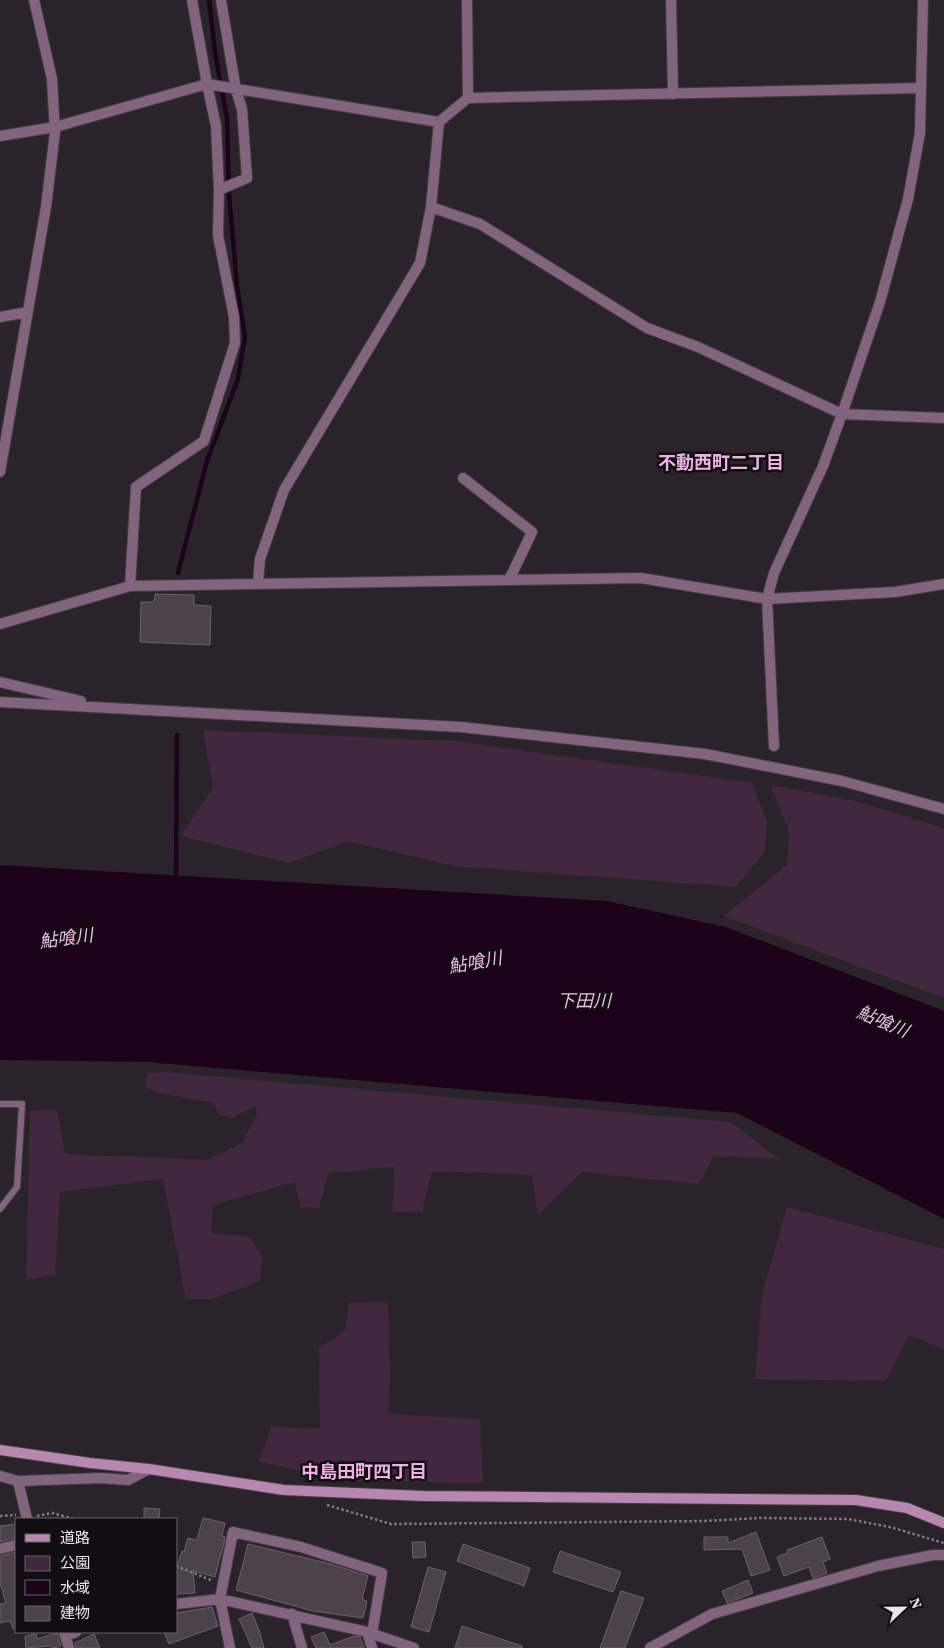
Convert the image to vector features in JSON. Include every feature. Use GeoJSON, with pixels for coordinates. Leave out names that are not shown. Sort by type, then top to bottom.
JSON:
{"type":"FeatureCollection","features":[{"type":"Feature","properties":{"kind":"street"},"geometry":{"type":"LineString","coordinates":[[0,472],[46,207],[55,127],[52,79],[34,0]]}},
{"type":"Feature","properties":{"kind":"street"},"geometry":{"type":"LineString","coordinates":[[130,586],[136,487],[204,442],[236,343],[234,317],[218,235],[221,189],[216,126],[210,84],[192,0]]}},
{"type":"Feature","properties":{"kind":"street"},"geometry":{"type":"LineString","coordinates":[[221,0],[233,88],[242,109],[247,178],[221,189]]}},
{"type":"Feature","properties":{"kind":"street"},"geometry":{"type":"LineString","coordinates":[[467,0],[468,98]]}},
{"type":"Feature","properties":{"kind":"street"},"geometry":{"type":"LineString","coordinates":[[671,0],[673,94]]}},
{"type":"Feature","properties":{"kind":"street"},"geometry":{"type":"LineString","coordinates":[[774,746],[767,599],[774,573],[823,466],[842,414],[880,302],[908,199],[920,133],[923,0]]}},
{"type":"Feature","properties":{"kind":"street"},"geometry":{"type":"LineString","coordinates":[[0,136],[55,127],[210,84],[439,122]]}},
{"type":"Feature","properties":{"kind":"street"},"geometry":{"type":"LineString","coordinates":[[258,583],[260,559],[284,490],[420,263],[431,207],[439,122],[468,98],[921,88]]}},
{"type":"Feature","properties":{"kind":"street"},"geometry":{"type":"LineString","coordinates":[[431,207],[480,224],[647,328],[698,347],[842,414],[944,418]]}},
{"type":"Feature","properties":{"kind":"street"},"geometry":{"type":"LineString","coordinates":[[0,317],[27,312]]}},
{"type":"Feature","properties":{"kind":"street"},"geometry":{"type":"LineString","coordinates":[[463,478],[532,532],[510,578]]}},
{"type":"Feature","properties":{"kind":"street"},"geometry":{"type":"LineString","coordinates":[[0,624],[130,586],[510,578],[640,578],[767,599],[895,592],[944,584]]}},
{"type":"Feature","properties":{"kind":"street"},"geometry":{"type":"LineString","coordinates":[[0,682],[104,706]]}},
{"type":"Feature","properties":{"kind":"street"},"geometry":{"type":"LineString","coordinates":[[0,702],[104,706],[461,727],[705,754],[842,781],[944,809]]}},
{"type":"Feature","properties":{"kind":"street"},"geometry":{"type":"LineString","coordinates":[[0,1450],[90,1463],[149,1469],[284,1490],[423,1496],[856,1500],[907,1508],[944,1523]]}},
{"type":"Feature","properties":{"kind":"street"},"geometry":{"type":"LineString","coordinates":[[0,1476],[18,1481],[101,1478],[128,1480],[149,1469]]}},
{"type":"Feature","properties":{"kind":"street"},"geometry":{"type":"LineString","coordinates":[[18,1481],[27,1518]]}},
{"type":"Feature","properties":{"kind":"street"},"geometry":{"type":"LineString","coordinates":[[230,1648],[220,1599],[221,1584],[233,1532],[301,1548],[382,1573],[370,1633],[372,1648]]}},
{"type":"Feature","properties":{"kind":"street"},"geometry":{"type":"LineString","coordinates":[[0,1549],[15,1545]]}},
{"type":"Feature","properties":{"kind":"street"},"geometry":{"type":"LineString","coordinates":[[650,1648],[712,1614],[878,1566],[933,1555],[944,1555]]}},
{"type":"Feature","properties":{"kind":"street"},"geometry":{"type":"LineString","coordinates":[[178,1604],[220,1599],[370,1633],[414,1648]]}},
{"type":"Feature","properties":{"kind":"street"},"geometry":{"type":"LineString","coordinates":[[292,1614],[302,1648]]}},
{"type":"Feature","properties":{"kind":"street"},"geometry":{"type":"LineString","coordinates":[[64,1634],[69,1648]]}},
{"type":"Feature","properties":{"kind":"lane"},"geometry":{"type":"LineString","coordinates":[[0,1104],[22,1104],[17,1187],[0,1209]]}},
{"type":"Feature","properties":{"kind":"path"},"geometry":{"type":"LineString","coordinates":[[318,1502],[391,1524],[803,1517],[848,1519],[890,1527],[944,1543]]}},
{"type":"Feature","properties":{"kind":"path"},"geometry":{"type":"LineString","coordinates":[[27,1518],[52,1513],[70,1518]]}},
{"type":"Feature","properties":{"kind":"path"},"geometry":{"type":"LineString","coordinates":[[178,1567],[221,1584]]}},
{"type":"Feature","properties":{"kind":"green space"},"geometry":{"type":"Polygon","coordinates":[[[203,730],[455,741],[752,783],[767,822],[765,851],[736,887],[454,866],[348,841],[289,863],[181,836],[213,787],[203,730]]]}},
{"type":"Feature","properties":{"kind":"green space"},"geometry":{"type":"Polygon","coordinates":[[[771,785],[855,801],[944,828],[944,998],[724,916],[787,865],[789,832],[771,785]]]}},
{"type":"Feature","properties":{"kind":"green space"},"geometry":{"type":"Polygon","coordinates":[[[166,1072],[731,1122],[779,1159],[714,1156],[699,1184],[582,1172],[538,1215],[532,1175],[432,1171],[422,1212],[393,1211],[394,1167],[329,1173],[319,1208],[300,1207],[295,1182],[213,1205],[211,1233],[250,1237],[262,1257],[260,1281],[212,1299],[186,1299],[163,1179],[60,1192],[55,1275],[26,1280],[30,1111],[57,1110],[65,1154],[207,1160],[242,1143],[257,1115],[255,1106],[232,1118],[219,1115],[214,1103],[159,1093],[146,1087],[147,1073],[166,1072]]]}},
{"type":"Feature","properties":{"kind":"green space"},"geometry":{"type":"Polygon","coordinates":[[[787,1207],[944,1249],[944,1350],[909,1335],[886,1381],[755,1379],[762,1295],[787,1207]]]}},
{"type":"Feature","properties":{"kind":"green space"},"geometry":{"type":"Polygon","coordinates":[[[388,1302],[390,1378],[388,1414],[480,1419],[483,1483],[340,1481],[258,1461],[272,1426],[320,1429],[319,1348],[345,1331],[349,1303],[388,1302]]]}},
{"type":"Feature","properties":{"kind":"water","name":"下田川"},"geometry":{"type":"Polygon","coordinates":[[[0,865],[607,901],[726,927],[944,1011],[944,1219],[737,1113],[147,1062],[0,1060],[0,865]]]}},
{"type":"Feature","properties":{"kind":"building"},"geometry":{"type":"Polygon","coordinates":[[[155,594],[194,595],[194,605],[211,606],[210,645],[140,642],[141,602],[154,602],[155,594]]]}},
{"type":"Feature","properties":{"kind":"building"},"geometry":{"type":"Polygon","coordinates":[[[144,1508],[160,1509],[159,1518],[144,1518],[144,1508]]]}},
{"type":"Feature","properties":{"kind":"building"},"geometry":{"type":"Polygon","coordinates":[[[203,1518],[225,1523],[222,1536],[225,1539],[215,1577],[193,1571],[195,1593],[178,1594],[178,1563],[182,1551],[184,1552],[188,1538],[197,1540],[203,1518]]]}},
{"type":"Feature","properties":{"kind":"building"},"geometry":{"type":"Polygon","coordinates":[[[15,1524],[15,1538],[0,1542],[0,1526],[15,1524]]]}},
{"type":"Feature","properties":{"kind":"building"},"geometry":{"type":"Polygon","coordinates":[[[756,1532],[770,1570],[751,1576],[742,1549],[704,1550],[704,1537],[728,1537],[728,1543],[756,1532]]]}},
{"type":"Feature","properties":{"kind":"building"},"geometry":{"type":"Polygon","coordinates":[[[822,1537],[830,1559],[823,1562],[827,1573],[813,1578],[809,1567],[784,1576],[777,1557],[788,1553],[787,1550],[822,1537]]]}},
{"type":"Feature","properties":{"kind":"building"},"geometry":{"type":"Polygon","coordinates":[[[412,1542],[425,1542],[426,1557],[413,1558],[412,1542]]]}},
{"type":"Feature","properties":{"kind":"building"},"geometry":{"type":"Polygon","coordinates":[[[248,1544],[331,1564],[368,1576],[362,1599],[367,1601],[363,1618],[313,1611],[236,1590],[248,1544]]]}},
{"type":"Feature","properties":{"kind":"building"},"geometry":{"type":"Polygon","coordinates":[[[463,1544],[530,1568],[524,1586],[457,1561],[463,1544]]]}},
{"type":"Feature","properties":{"kind":"building"},"geometry":{"type":"Polygon","coordinates":[[[560,1551],[621,1572],[613,1592],[553,1572],[560,1551]]]}},
{"type":"Feature","properties":{"kind":"building"},"geometry":{"type":"Polygon","coordinates":[[[15,1552],[15,1629],[13,1629],[10,1621],[0,1623],[0,1604],[6,1603],[0,1583],[0,1556],[15,1552]]]}},
{"type":"Feature","properties":{"kind":"building"},"geometry":{"type":"Polygon","coordinates":[[[428,1567],[446,1572],[429,1632],[411,1627],[428,1567]]]}},
{"type":"Feature","properties":{"kind":"building"},"geometry":{"type":"Polygon","coordinates":[[[748,1580],[753,1593],[727,1603],[722,1591],[748,1580]]]}},
{"type":"Feature","properties":{"kind":"building"},"geometry":{"type":"Polygon","coordinates":[[[621,1591],[644,1598],[625,1648],[600,1648],[621,1591]]]}},
{"type":"Feature","properties":{"kind":"building"},"geometry":{"type":"Polygon","coordinates":[[[212,1607],[218,1626],[169,1644],[164,1633],[178,1633],[178,1613],[212,1607]]]}},
{"type":"Feature","properties":{"kind":"building"},"geometry":{"type":"Polygon","coordinates":[[[252,1613],[264,1648],[252,1648],[239,1619],[252,1613]]]}},
{"type":"Feature","properties":{"kind":"building"},"geometry":{"type":"Polygon","coordinates":[[[462,1626],[522,1646],[522,1648],[455,1648],[462,1626]]]}},
{"type":"Feature","properties":{"kind":"building"},"geometry":{"type":"Polygon","coordinates":[[[324,1632],[330,1645],[354,1636],[360,1637],[364,1648],[316,1648],[311,1637],[324,1632]]]}},
{"type":"Feature","properties":{"kind":"building"},"geometry":{"type":"Polygon","coordinates":[[[57,1633],[61,1646],[54,1648],[50,1646],[26,1648],[25,1636],[36,1634],[37,1639],[57,1633]]]}},
{"type":"Feature","properties":{"kind":"building"},"geometry":{"type":"Polygon","coordinates":[[[94,1634],[100,1648],[76,1648],[75,1643],[94,1634]]]}},
{"type":"Feature","properties":{"kind":"waterway"},"geometry":{"type":"LineString","coordinates":[[178,573],[207,461],[238,379],[245,337],[237,286],[229,194],[227,118],[215,52],[209,0]]}},
{"type":"Feature","properties":{"kind":"waterway"},"geometry":{"type":"LineString","coordinates":[[176,881],[177,735]]}},
{"type":"Feature","properties":{"kind":"district","name":"不動西町二丁目"},"geometry":{"type":"Point","coordinates":[721,462]}},
{"type":"Feature","properties":{"kind":"district","name":"中島田町四丁目"},"geometry":{"type":"Point","coordinates":[364,1471]}},
{"type":"Feature","properties":{"kind":"water label","name":"鮎喰川"},"geometry":{"type":"Point","coordinates":[66,938]}},
{"type":"Feature","properties":{"kind":"water label","name":"鮎喰川"},"geometry":{"type":"Point","coordinates":[475,962]}},
{"type":"Feature","properties":{"kind":"water label","name":"鮎喰川"},"geometry":{"type":"Point","coordinates":[883,1021]}}]}
